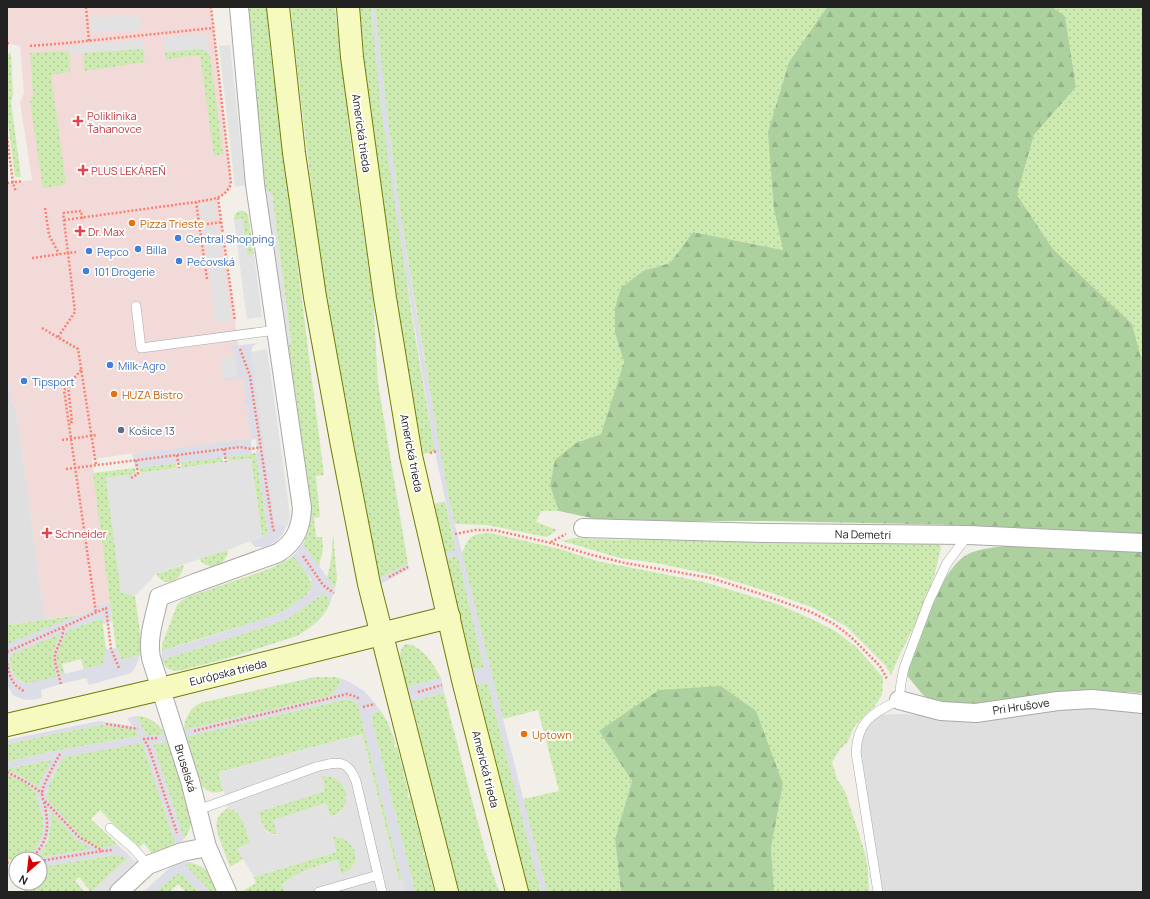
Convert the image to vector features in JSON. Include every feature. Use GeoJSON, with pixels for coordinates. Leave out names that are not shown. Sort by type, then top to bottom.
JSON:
{"type":"FeatureCollection","features":[{"type":"Feature","properties":{"kind":"street"},"geometry":{"type":"LineString","coordinates":[[239,7],[255,184],[302,508],[302,518],[299,528],[291,542]]}},
{"type":"Feature","properties":{"kind":"street"},"geometry":{"type":"LineString","coordinates":[[278,7],[294,153],[315,297],[341,440],[369,584],[447,892]]}},
{"type":"Feature","properties":{"kind":"street","name":"Americká trieda"},"geometry":{"type":"LineString","coordinates":[[348,7],[353,64],[385,298],[411,456],[463,680],[517,892]]}},
{"type":"Feature","properties":{"kind":"street","name":"Na Demetri"},"geometry":{"type":"LineString","coordinates":[[583,528],[968,535],[1143,543]]}},
{"type":"Feature","properties":{"kind":"street","name":"Bruselská"},"geometry":{"type":"LineString","coordinates":[[227,892],[207,847],[198,810],[150,650],[151,632],[159,597],[278,553],[286,548],[291,542]]}},
{"type":"Feature","properties":{"kind":"street","name":"Európska trieda"},"geometry":{"type":"LineString","coordinates":[[8,722],[161,689],[449,617]]}},
{"type":"Feature","properties":{"kind":"street","name":"Pri Hrušove"},"geometry":{"type":"LineString","coordinates":[[899,700],[942,711],[976,713],[1058,701],[1092,699],[1143,704]]}},
{"type":"Feature","properties":{"kind":"street"},"geometry":{"type":"LineString","coordinates":[[119,892],[148,865],[182,852],[207,847]]}},
{"type":"Feature","properties":{"kind":"lane"},"geometry":{"type":"LineString","coordinates":[[136,306],[141,348],[276,330]]}},
{"type":"Feature","properties":{"kind":"lane"},"geometry":{"type":"LineString","coordinates":[[878,892],[856,752],[856,740],[867,719],[873,714],[899,700],[904,668],[929,601],[947,563],[968,535]]}},
{"type":"Feature","properties":{"kind":"lane"},"geometry":{"type":"LineString","coordinates":[[198,810],[316,767],[342,763],[353,772],[356,781],[382,892]]}},
{"type":"Feature","properties":{"kind":"lane"},"geometry":{"type":"LineString","coordinates":[[110,828],[133,848],[148,865]]}},
{"type":"Feature","properties":{"kind":"lane"},"geometry":{"type":"LineString","coordinates":[[320,892],[378,875]]}},
{"type":"Feature","properties":{"kind":"path"},"geometry":{"type":"LineString","coordinates":[[86,7],[89,41]]}},
{"type":"Feature","properties":{"kind":"path"},"geometry":{"type":"LineString","coordinates":[[64,220],[218,198],[229,189],[231,178],[211,7]]}},
{"type":"Feature","properties":{"kind":"path"},"geometry":{"type":"LineString","coordinates":[[30,46],[213,28]]}},
{"type":"Feature","properties":{"kind":"path"},"geometry":{"type":"LineString","coordinates":[[7,137],[8,158],[16,192]]}},
{"type":"Feature","properties":{"kind":"path"},"geometry":{"type":"LineString","coordinates":[[7,183],[22,182]]}},
{"type":"Feature","properties":{"kind":"path"},"geometry":{"type":"LineString","coordinates":[[218,198],[237,336],[250,376],[273,529],[291,542],[323,585],[334,593]]}},
{"type":"Feature","properties":{"kind":"path"},"geometry":{"type":"LineString","coordinates":[[196,202],[196,214],[207,279]]}},
{"type":"Feature","properties":{"kind":"path"},"geometry":{"type":"LineString","coordinates":[[45,208],[49,235],[59,254]]}},
{"type":"Feature","properties":{"kind":"path"},"geometry":{"type":"LineString","coordinates":[[58,337],[75,312],[63,213],[81,211],[83,221]]}},
{"type":"Feature","properties":{"kind":"path"},"geometry":{"type":"LineString","coordinates":[[199,225],[222,222]]}},
{"type":"Feature","properties":{"kind":"path"},"geometry":{"type":"LineString","coordinates":[[32,258],[76,252]]}},
{"type":"Feature","properties":{"kind":"path"},"geometry":{"type":"LineString","coordinates":[[42,328],[78,349],[96,465]]}},
{"type":"Feature","properties":{"kind":"path"},"geometry":{"type":"LineString","coordinates":[[81,370],[64,390],[96,613]]}},
{"type":"Feature","properties":{"kind":"path"},"geometry":{"type":"LineString","coordinates":[[62,440],[97,435]]}},
{"type":"Feature","properties":{"kind":"path"},"geometry":{"type":"LineString","coordinates":[[66,469],[240,447],[251,449],[261,447]]}},
{"type":"Feature","properties":{"kind":"path"},"geometry":{"type":"LineString","coordinates":[[224,449],[226,462]]}},
{"type":"Feature","properties":{"kind":"path"},"geometry":{"type":"LineString","coordinates":[[177,455],[179,468]]}},
{"type":"Feature","properties":{"kind":"path"},"geometry":{"type":"LineString","coordinates":[[131,478],[138,474],[136,460]]}},
{"type":"Feature","properties":{"kind":"path"},"geometry":{"type":"LineString","coordinates":[[455,534],[475,530],[494,530],[551,542],[592,555],[625,563],[711,578],[811,612],[834,624],[850,636],[880,666],[899,700]]}},
{"type":"Feature","properties":{"kind":"path"},"geometry":{"type":"LineString","coordinates":[[388,577],[408,567]]}},
{"type":"Feature","properties":{"kind":"path"},"geometry":{"type":"LineString","coordinates":[[7,652],[106,608],[111,649],[119,668]]}},
{"type":"Feature","properties":{"kind":"path"},"geometry":{"type":"LineString","coordinates":[[79,615],[80,620]]}},
{"type":"Feature","properties":{"kind":"path"},"geometry":{"type":"LineString","coordinates":[[61,684],[55,662],[55,654],[62,637],[64,627]]}},
{"type":"Feature","properties":{"kind":"path"},"geometry":{"type":"LineString","coordinates":[[7,663],[11,679],[16,687],[24,691]]}},
{"type":"Feature","properties":{"kind":"path"},"geometry":{"type":"LineString","coordinates":[[415,692],[442,685]]}},
{"type":"Feature","properties":{"kind":"path"},"geometry":{"type":"LineString","coordinates":[[192,732],[347,694],[360,699]]}},
{"type":"Feature","properties":{"kind":"path"},"geometry":{"type":"LineString","coordinates":[[363,707],[375,704]]}},
{"type":"Feature","properties":{"kind":"path"},"geometry":{"type":"LineString","coordinates":[[159,738],[144,739],[149,748],[182,852]]}},
{"type":"Feature","properties":{"kind":"path"},"geometry":{"type":"LineString","coordinates":[[42,793],[49,774],[60,754]]}},
{"type":"Feature","properties":{"kind":"path"},"geometry":{"type":"LineString","coordinates":[[7,772],[26,782],[42,793],[47,823],[46,836],[38,851]]}},
{"type":"Feature","properties":{"kind":"path"},"geometry":{"type":"LineString","coordinates":[[44,799],[79,837],[103,851]]}},
{"type":"Feature","properties":{"kind":"path"},"geometry":{"type":"LineString","coordinates":[[48,860],[133,848]]}},
{"type":"Feature","properties":{"kind":"shaded area"},"geometry":{"type":"Polygon","coordinates":[[[7,7],[211,7],[231,178],[229,189],[218,199],[246,401],[243,401],[249,409],[248,414],[245,414],[248,417],[251,439],[229,443],[227,441],[212,443],[211,445],[156,453],[154,451],[140,453],[138,455],[136,453],[92,459],[110,604],[98,605],[85,614],[45,619],[17,415],[15,406],[12,406],[7,371],[7,183],[32,180],[20,102],[24,93],[20,46],[7,43],[7,7]]]}},
{"type":"Feature","properties":{"kind":"shaded area"},"geometry":{"type":"Polygon","coordinates":[[[371,7],[375,7],[400,212],[449,500],[547,892],[541,892],[488,683],[477,685],[473,670],[484,668],[458,556],[446,559],[445,553],[456,550],[435,452],[396,212],[382,114],[371,7]]]}},
{"type":"Feature","properties":{"kind":"shaded area"},"geometry":{"type":"Polygon","coordinates":[[[140,15],[141,30],[91,33],[90,18],[140,15]]]}},
{"type":"Feature","properties":{"kind":"shaded area"},"geometry":{"type":"Polygon","coordinates":[[[207,34],[210,56],[206,51],[200,49],[165,52],[164,37],[207,34]]]}},
{"type":"Feature","properties":{"kind":"shaded area"},"geometry":{"type":"Polygon","coordinates":[[[143,40],[143,49],[69,54],[69,46],[143,40]]]}},
{"type":"Feature","properties":{"kind":"shaded area"},"geometry":{"type":"Polygon","coordinates":[[[230,45],[245,185],[235,187],[219,46],[230,45]]]}},
{"type":"Feature","properties":{"kind":"shaded area"},"geometry":{"type":"Polygon","coordinates":[[[265,189],[272,194],[291,342],[286,350],[265,189]]]}},
{"type":"Feature","properties":{"kind":"shaded area"},"geometry":{"type":"Polygon","coordinates":[[[211,202],[215,204],[216,219],[202,221],[199,204],[211,202]]]}},
{"type":"Feature","properties":{"kind":"shaded area"},"geometry":{"type":"Polygon","coordinates":[[[242,218],[247,255],[254,254],[262,317],[247,319],[234,220],[242,218]]]}},
{"type":"Feature","properties":{"kind":"shaded area"},"geometry":{"type":"Polygon","coordinates":[[[218,226],[231,321],[216,323],[203,228],[218,226]]]}},
{"type":"Feature","properties":{"kind":"shaded area"},"geometry":{"type":"Polygon","coordinates":[[[258,343],[253,346],[251,352],[275,523],[286,527],[282,535],[275,542],[264,547],[255,547],[250,541],[268,534],[256,453],[256,439],[251,440],[252,454],[137,468],[135,468],[132,454],[136,453],[138,455],[140,453],[156,452],[158,450],[174,450],[176,448],[191,446],[193,448],[194,446],[211,445],[212,443],[227,441],[229,443],[230,441],[251,439],[248,417],[245,417],[245,414],[248,414],[249,409],[246,404],[243,404],[243,401],[246,400],[243,378],[223,381],[223,379],[238,376],[235,353],[233,349],[227,347],[258,343]]]}},
{"type":"Feature","properties":{"kind":"shaded area"},"geometry":{"type":"Polygon","coordinates":[[[267,349],[290,515],[288,525],[286,527],[275,524],[251,352],[267,349]]]}},
{"type":"Feature","properties":{"kind":"shaded area"},"geometry":{"type":"Polygon","coordinates":[[[235,354],[239,376],[223,379],[220,358],[234,356],[235,354]]]}},
{"type":"Feature","properties":{"kind":"shaded area"},"geometry":{"type":"Polygon","coordinates":[[[7,370],[12,406],[15,406],[17,415],[45,620],[7,625],[7,370]]]}},
{"type":"Feature","properties":{"kind":"shaded area"},"geometry":{"type":"Polygon","coordinates":[[[251,458],[262,536],[228,550],[156,574],[135,596],[121,593],[106,478],[251,458]]]}},
{"type":"Feature","properties":{"kind":"shaded area"},"geometry":{"type":"Polygon","coordinates":[[[303,544],[335,588],[330,603],[327,595],[323,594],[290,617],[162,660],[162,651],[278,614],[310,592],[311,579],[293,556],[303,544]]]}},
{"type":"Feature","properties":{"kind":"shaded area"},"geometry":{"type":"Polygon","coordinates":[[[408,564],[409,569],[381,584],[380,578],[408,564]]]}},
{"type":"Feature","properties":{"kind":"shaded area"},"geometry":{"type":"Polygon","coordinates":[[[110,604],[112,622],[103,624],[102,618],[66,631],[57,654],[57,662],[61,675],[103,664],[106,649],[116,648],[122,660],[140,655],[136,666],[131,673],[89,685],[86,678],[61,684],[41,690],[42,698],[37,699],[22,699],[13,695],[8,686],[7,680],[7,644],[79,615],[85,614],[98,605],[110,604]],[[60,634],[10,656],[9,659],[12,672],[19,681],[28,683],[57,677],[53,663],[53,653],[60,634]]]}},
{"type":"Feature","properties":{"kind":"shaded area"},"geometry":{"type":"Polygon","coordinates":[[[441,678],[444,693],[411,701],[407,687],[441,678]]]}},
{"type":"Feature","properties":{"kind":"shaded area"},"geometry":{"type":"Polygon","coordinates":[[[342,679],[364,691],[380,710],[374,712],[371,717],[415,892],[405,892],[356,702],[347,699],[185,737],[184,730],[330,696],[336,691],[342,679]]]}},
{"type":"Feature","properties":{"kind":"shaded area"},"geometry":{"type":"Polygon","coordinates":[[[1143,704],[1143,892],[878,892],[856,752],[861,728],[873,715],[902,714],[942,716],[1143,704]]]}},
{"type":"Feature","properties":{"kind":"shaded area"},"geometry":{"type":"Polygon","coordinates":[[[136,716],[147,736],[165,734],[167,738],[168,742],[156,743],[154,747],[184,839],[176,845],[142,743],[64,757],[52,777],[46,798],[82,838],[100,848],[118,845],[130,856],[128,858],[114,855],[48,866],[48,856],[92,849],[76,839],[50,810],[51,826],[43,850],[33,851],[38,846],[44,829],[43,816],[37,800],[36,792],[25,783],[7,774],[7,770],[27,780],[38,788],[52,759],[7,769],[7,762],[50,752],[139,736],[135,730],[100,725],[7,744],[7,740],[99,721],[132,726],[127,718],[136,716]]]}},
{"type":"Feature","properties":{"kind":"shaded area"},"geometry":{"type":"Polygon","coordinates":[[[362,734],[399,880],[402,880],[405,892],[286,892],[281,886],[292,877],[306,870],[338,860],[341,874],[351,869],[356,859],[353,847],[346,840],[338,837],[333,837],[336,852],[254,877],[237,849],[250,843],[242,818],[236,811],[228,808],[219,772],[362,734]],[[322,776],[325,791],[258,812],[266,832],[274,835],[277,834],[273,820],[326,803],[330,817],[338,814],[346,803],[346,791],[337,779],[322,776]]]}},
{"type":"Feature","properties":{"kind":"shaded area"},"geometry":{"type":"Polygon","coordinates":[[[130,856],[139,865],[110,892],[91,892],[130,856]]]}},
{"type":"Feature","properties":{"kind":"shaded area"},"geometry":{"type":"Polygon","coordinates":[[[187,862],[186,866],[211,892],[199,892],[184,876],[179,873],[155,892],[143,892],[173,865],[187,862]]]}},
{"type":"Feature","properties":{"kind":"green space"},"geometry":{"type":"Polygon","coordinates":[[[246,7],[267,7],[270,47],[324,475],[316,476],[320,517],[314,518],[316,537],[322,537],[323,549],[319,567],[303,544],[309,528],[310,511],[286,350],[291,342],[272,194],[265,189],[252,99],[246,7]]]}},
{"type":"Feature","properties":{"kind":"green space"},"geometry":{"type":"Polygon","coordinates":[[[291,7],[335,7],[350,137],[373,297],[378,383],[408,564],[380,578],[349,427],[319,250],[291,7]]]}},
{"type":"Feature","properties":{"kind":"green space"},"geometry":{"type":"Polygon","coordinates":[[[359,7],[371,7],[382,114],[415,335],[435,452],[423,454],[382,201],[369,102],[359,7]]]}},
{"type":"Feature","properties":{"kind":"green space"},"geometry":{"type":"Polygon","coordinates":[[[375,7],[827,7],[789,62],[774,210],[783,250],[693,232],[670,263],[643,271],[615,333],[624,362],[601,434],[576,443],[550,486],[559,511],[541,511],[536,522],[557,530],[547,537],[487,525],[455,524],[440,451],[400,212],[375,7]]]}},
{"type":"Feature","properties":{"kind":"green space"},"geometry":{"type":"Polygon","coordinates":[[[827,7],[1052,7],[1065,16],[1076,87],[1034,135],[1017,195],[1053,249],[1132,324],[1143,365],[1143,534],[960,525],[769,521],[605,521],[559,511],[550,486],[555,460],[576,443],[601,434],[624,362],[615,333],[615,308],[621,288],[643,271],[670,263],[693,232],[783,250],[774,210],[768,132],[789,62],[827,7]]]}},
{"type":"Feature","properties":{"kind":"green space"},"geometry":{"type":"Polygon","coordinates":[[[1052,7],[1143,7],[1143,365],[1132,324],[1053,249],[1017,195],[1034,135],[1076,87],[1065,16],[1052,7]]]}},
{"type":"Feature","properties":{"kind":"green space"},"geometry":{"type":"Polygon","coordinates":[[[143,49],[145,62],[84,71],[83,53],[143,49]]]}},
{"type":"Feature","properties":{"kind":"green space"},"geometry":{"type":"Polygon","coordinates":[[[200,49],[206,51],[210,56],[223,154],[214,156],[200,55],[166,59],[165,52],[200,49]]]}},
{"type":"Feature","properties":{"kind":"green space"},"geometry":{"type":"Polygon","coordinates":[[[69,51],[70,72],[51,75],[66,184],[43,188],[30,102],[33,94],[30,53],[69,51]]]}},
{"type":"Feature","properties":{"kind":"green space"},"geometry":{"type":"Polygon","coordinates":[[[11,53],[13,95],[11,102],[21,177],[15,177],[7,115],[7,54],[11,53]]]}},
{"type":"Feature","properties":{"kind":"green space"},"geometry":{"type":"Polygon","coordinates":[[[239,211],[244,211],[248,215],[254,254],[247,255],[242,219],[234,220],[235,214],[239,211]]]}},
{"type":"Feature","properties":{"kind":"green space"},"geometry":{"type":"Polygon","coordinates":[[[256,453],[268,534],[262,536],[251,459],[228,461],[227,457],[256,453]]]}},
{"type":"Feature","properties":{"kind":"green space"},"geometry":{"type":"Polygon","coordinates":[[[222,457],[223,462],[181,468],[181,462],[222,457]]]}},
{"type":"Feature","properties":{"kind":"green space"},"geometry":{"type":"Polygon","coordinates":[[[176,463],[177,468],[140,473],[139,468],[176,463]]]}},
{"type":"Feature","properties":{"kind":"green space"},"geometry":{"type":"Polygon","coordinates":[[[135,468],[136,474],[106,478],[121,592],[135,596],[142,647],[140,655],[122,660],[116,648],[93,473],[135,468]]]}},
{"type":"Feature","properties":{"kind":"green space"},"geometry":{"type":"Polygon","coordinates":[[[445,501],[456,551],[445,553],[434,504],[445,501]]]}},
{"type":"Feature","properties":{"kind":"green space"},"geometry":{"type":"Polygon","coordinates":[[[333,533],[337,579],[335,588],[327,577],[331,561],[333,533]]]}},
{"type":"Feature","properties":{"kind":"green space"},"geometry":{"type":"Polygon","coordinates":[[[490,533],[560,549],[597,561],[704,582],[777,604],[835,631],[856,647],[883,677],[882,695],[874,707],[854,727],[847,743],[840,749],[832,762],[837,779],[845,791],[865,853],[869,892],[774,892],[771,848],[783,784],[599,731],[632,781],[615,839],[621,892],[547,892],[523,799],[559,791],[538,710],[503,719],[462,554],[466,543],[472,537],[479,534],[490,533]]]}},
{"type":"Feature","properties":{"kind":"green space"},"geometry":{"type":"Polygon","coordinates":[[[574,538],[623,540],[641,538],[936,543],[941,547],[935,573],[922,611],[891,675],[885,665],[847,627],[814,608],[714,575],[656,563],[620,558],[562,541],[574,538]]]}},
{"type":"Feature","properties":{"kind":"green space"},"geometry":{"type":"Polygon","coordinates":[[[1015,545],[1143,550],[1143,693],[1105,691],[1062,692],[979,706],[939,704],[923,695],[905,673],[922,628],[945,579],[962,558],[973,552],[987,548],[1015,545]]]}},
{"type":"Feature","properties":{"kind":"green space"},"geometry":{"type":"Polygon","coordinates":[[[228,550],[224,560],[217,565],[208,566],[199,559],[228,550]]]}},
{"type":"Feature","properties":{"kind":"green space"},"geometry":{"type":"Polygon","coordinates":[[[293,556],[305,570],[311,583],[310,591],[298,602],[268,618],[162,651],[162,644],[177,605],[181,601],[187,597],[269,569],[293,556]]]}},
{"type":"Feature","properties":{"kind":"green space"},"geometry":{"type":"Polygon","coordinates":[[[458,556],[484,668],[473,670],[446,559],[458,556]]]}},
{"type":"Feature","properties":{"kind":"green space"},"geometry":{"type":"Polygon","coordinates":[[[184,565],[180,575],[173,581],[164,581],[156,574],[184,565]]]}},
{"type":"Feature","properties":{"kind":"green space"},"geometry":{"type":"Polygon","coordinates":[[[323,594],[327,595],[330,603],[324,614],[308,629],[297,636],[232,657],[177,671],[168,669],[162,660],[290,617],[323,594]]]}},
{"type":"Feature","properties":{"kind":"green space"},"geometry":{"type":"Polygon","coordinates":[[[79,615],[10,644],[7,644],[7,625],[79,615]]]}},
{"type":"Feature","properties":{"kind":"green space"},"geometry":{"type":"Polygon","coordinates":[[[102,618],[106,649],[104,664],[84,670],[81,659],[62,664],[65,675],[61,676],[56,659],[66,631],[102,618]]]}},
{"type":"Feature","properties":{"kind":"green space"},"geometry":{"type":"Polygon","coordinates":[[[61,633],[55,648],[53,663],[57,677],[30,683],[19,680],[14,675],[9,660],[13,654],[61,633]]]}},
{"type":"Feature","properties":{"kind":"green space"},"geometry":{"type":"Polygon","coordinates":[[[405,644],[417,647],[422,651],[435,667],[441,678],[407,687],[400,659],[400,653],[405,644]]]}},
{"type":"Feature","properties":{"kind":"green space"},"geometry":{"type":"Polygon","coordinates":[[[315,677],[335,677],[342,679],[336,691],[330,696],[184,730],[188,714],[196,705],[200,703],[315,677]]]}},
{"type":"Feature","properties":{"kind":"green space"},"geometry":{"type":"Polygon","coordinates":[[[488,683],[541,892],[528,892],[477,685],[488,683]]]}},
{"type":"Feature","properties":{"kind":"green space"},"geometry":{"type":"Polygon","coordinates":[[[721,686],[756,711],[783,784],[771,848],[774,892],[621,892],[615,839],[632,781],[599,731],[659,690],[721,686]]]}},
{"type":"Feature","properties":{"kind":"green space"},"geometry":{"type":"Polygon","coordinates":[[[444,693],[485,850],[499,892],[459,892],[411,701],[444,693]]]}},
{"type":"Feature","properties":{"kind":"green space"},"geometry":{"type":"Polygon","coordinates":[[[347,699],[356,702],[359,709],[402,880],[399,880],[362,734],[219,772],[223,791],[214,793],[202,786],[185,737],[347,699]]]}},
{"type":"Feature","properties":{"kind":"green space"},"geometry":{"type":"Polygon","coordinates":[[[380,710],[388,723],[396,744],[394,747],[397,747],[409,795],[407,796],[408,798],[410,797],[424,851],[422,855],[425,855],[434,892],[415,892],[371,717],[372,714],[380,710]]]}},
{"type":"Feature","properties":{"kind":"green space"},"geometry":{"type":"Polygon","coordinates":[[[136,716],[145,717],[153,721],[165,734],[147,736],[136,716]]]}},
{"type":"Feature","properties":{"kind":"green space"},"geometry":{"type":"Polygon","coordinates":[[[100,725],[135,730],[139,736],[50,752],[7,762],[7,744],[100,725]]]}},
{"type":"Feature","properties":{"kind":"green space"},"geometry":{"type":"Polygon","coordinates":[[[142,742],[176,845],[154,857],[144,843],[139,848],[100,810],[91,819],[118,845],[100,848],[82,838],[46,798],[49,785],[63,757],[142,742]]]}},
{"type":"Feature","properties":{"kind":"green space"},"geometry":{"type":"Polygon","coordinates":[[[168,742],[191,814],[190,827],[184,839],[154,747],[156,743],[168,742]]]}},
{"type":"Feature","properties":{"kind":"green space"},"geometry":{"type":"Polygon","coordinates":[[[53,759],[43,776],[38,789],[28,780],[7,770],[7,769],[53,759]]]}},
{"type":"Feature","properties":{"kind":"green space"},"geometry":{"type":"Polygon","coordinates":[[[7,774],[30,786],[36,792],[44,827],[42,838],[36,849],[34,851],[8,851],[7,860],[7,774]]]}},
{"type":"Feature","properties":{"kind":"green space"},"geometry":{"type":"Polygon","coordinates":[[[322,776],[331,777],[338,780],[344,786],[346,800],[344,807],[339,813],[330,817],[326,803],[274,820],[278,834],[269,833],[264,828],[258,812],[324,791],[322,776]]]}},
{"type":"Feature","properties":{"kind":"green space"},"geometry":{"type":"Polygon","coordinates":[[[228,808],[238,813],[241,817],[246,827],[250,843],[237,849],[243,859],[230,867],[219,838],[217,828],[217,820],[219,816],[228,808]]]}},
{"type":"Feature","properties":{"kind":"green space"},"geometry":{"type":"Polygon","coordinates":[[[50,809],[76,839],[93,849],[48,856],[48,851],[42,851],[49,835],[50,809]]]}},
{"type":"Feature","properties":{"kind":"green space"},"geometry":{"type":"Polygon","coordinates":[[[333,837],[342,838],[353,847],[356,859],[349,871],[341,874],[337,860],[293,876],[281,886],[286,892],[241,892],[256,883],[254,877],[336,852],[333,837]]]}},
{"type":"Feature","properties":{"kind":"green space"},"geometry":{"type":"Polygon","coordinates":[[[114,855],[128,858],[91,892],[79,877],[75,880],[84,892],[23,892],[48,891],[48,866],[114,855]]]}},
{"type":"Feature","properties":{"kind":"green space"},"geometry":{"type":"Polygon","coordinates":[[[187,862],[200,866],[208,872],[220,892],[211,892],[186,866],[187,862]]]}},
{"type":"Feature","properties":{"kind":"green space"},"geometry":{"type":"Polygon","coordinates":[[[179,873],[184,876],[199,892],[186,892],[178,884],[169,892],[155,892],[174,876],[179,873]]]}},
{"type":"Feature","properties":{"kind":"place","name":"Poliklinika Ťahanovce"},"geometry":{"type":"Point","coordinates":[78,121]}},
{"type":"Feature","properties":{"kind":"place","name":"PLUS LEKÁREŇ"},"geometry":{"type":"Point","coordinates":[83,170]}},
{"type":"Feature","properties":{"kind":"place","name":"Pizza Trieste"},"geometry":{"type":"Point","coordinates":[132,223]}},
{"type":"Feature","properties":{"kind":"place","name":"Dr. Max"},"geometry":{"type":"Point","coordinates":[80,231]}},
{"type":"Feature","properties":{"kind":"place","name":"Central Shopping"},"geometry":{"type":"Point","coordinates":[178,238]}},
{"type":"Feature","properties":{"kind":"place","name":"Billa"},"geometry":{"type":"Point","coordinates":[138,249]}},
{"type":"Feature","properties":{"kind":"place","name":"Pepco"},"geometry":{"type":"Point","coordinates":[89,251]}},
{"type":"Feature","properties":{"kind":"place","name":"Pečovská"},"geometry":{"type":"Point","coordinates":[179,261]}},
{"type":"Feature","properties":{"kind":"place","name":"101 Drogerie"},"geometry":{"type":"Point","coordinates":[86,271]}},
{"type":"Feature","properties":{"kind":"place","name":"Milk-Agro"},"geometry":{"type":"Point","coordinates":[110,365]}},
{"type":"Feature","properties":{"kind":"place","name":"Tipsport"},"geometry":{"type":"Point","coordinates":[24,381]}},
{"type":"Feature","properties":{"kind":"place","name":"HUZA Bistro"},"geometry":{"type":"Point","coordinates":[114,394]}},
{"type":"Feature","properties":{"kind":"place","name":"Košice 13"},"geometry":{"type":"Point","coordinates":[121,430]}},
{"type":"Feature","properties":{"kind":"place","name":"Schneider"},"geometry":{"type":"Point","coordinates":[47,533]}},
{"type":"Feature","properties":{"kind":"place","name":"Uptown"},"geometry":{"type":"Point","coordinates":[524,734]}}]}
